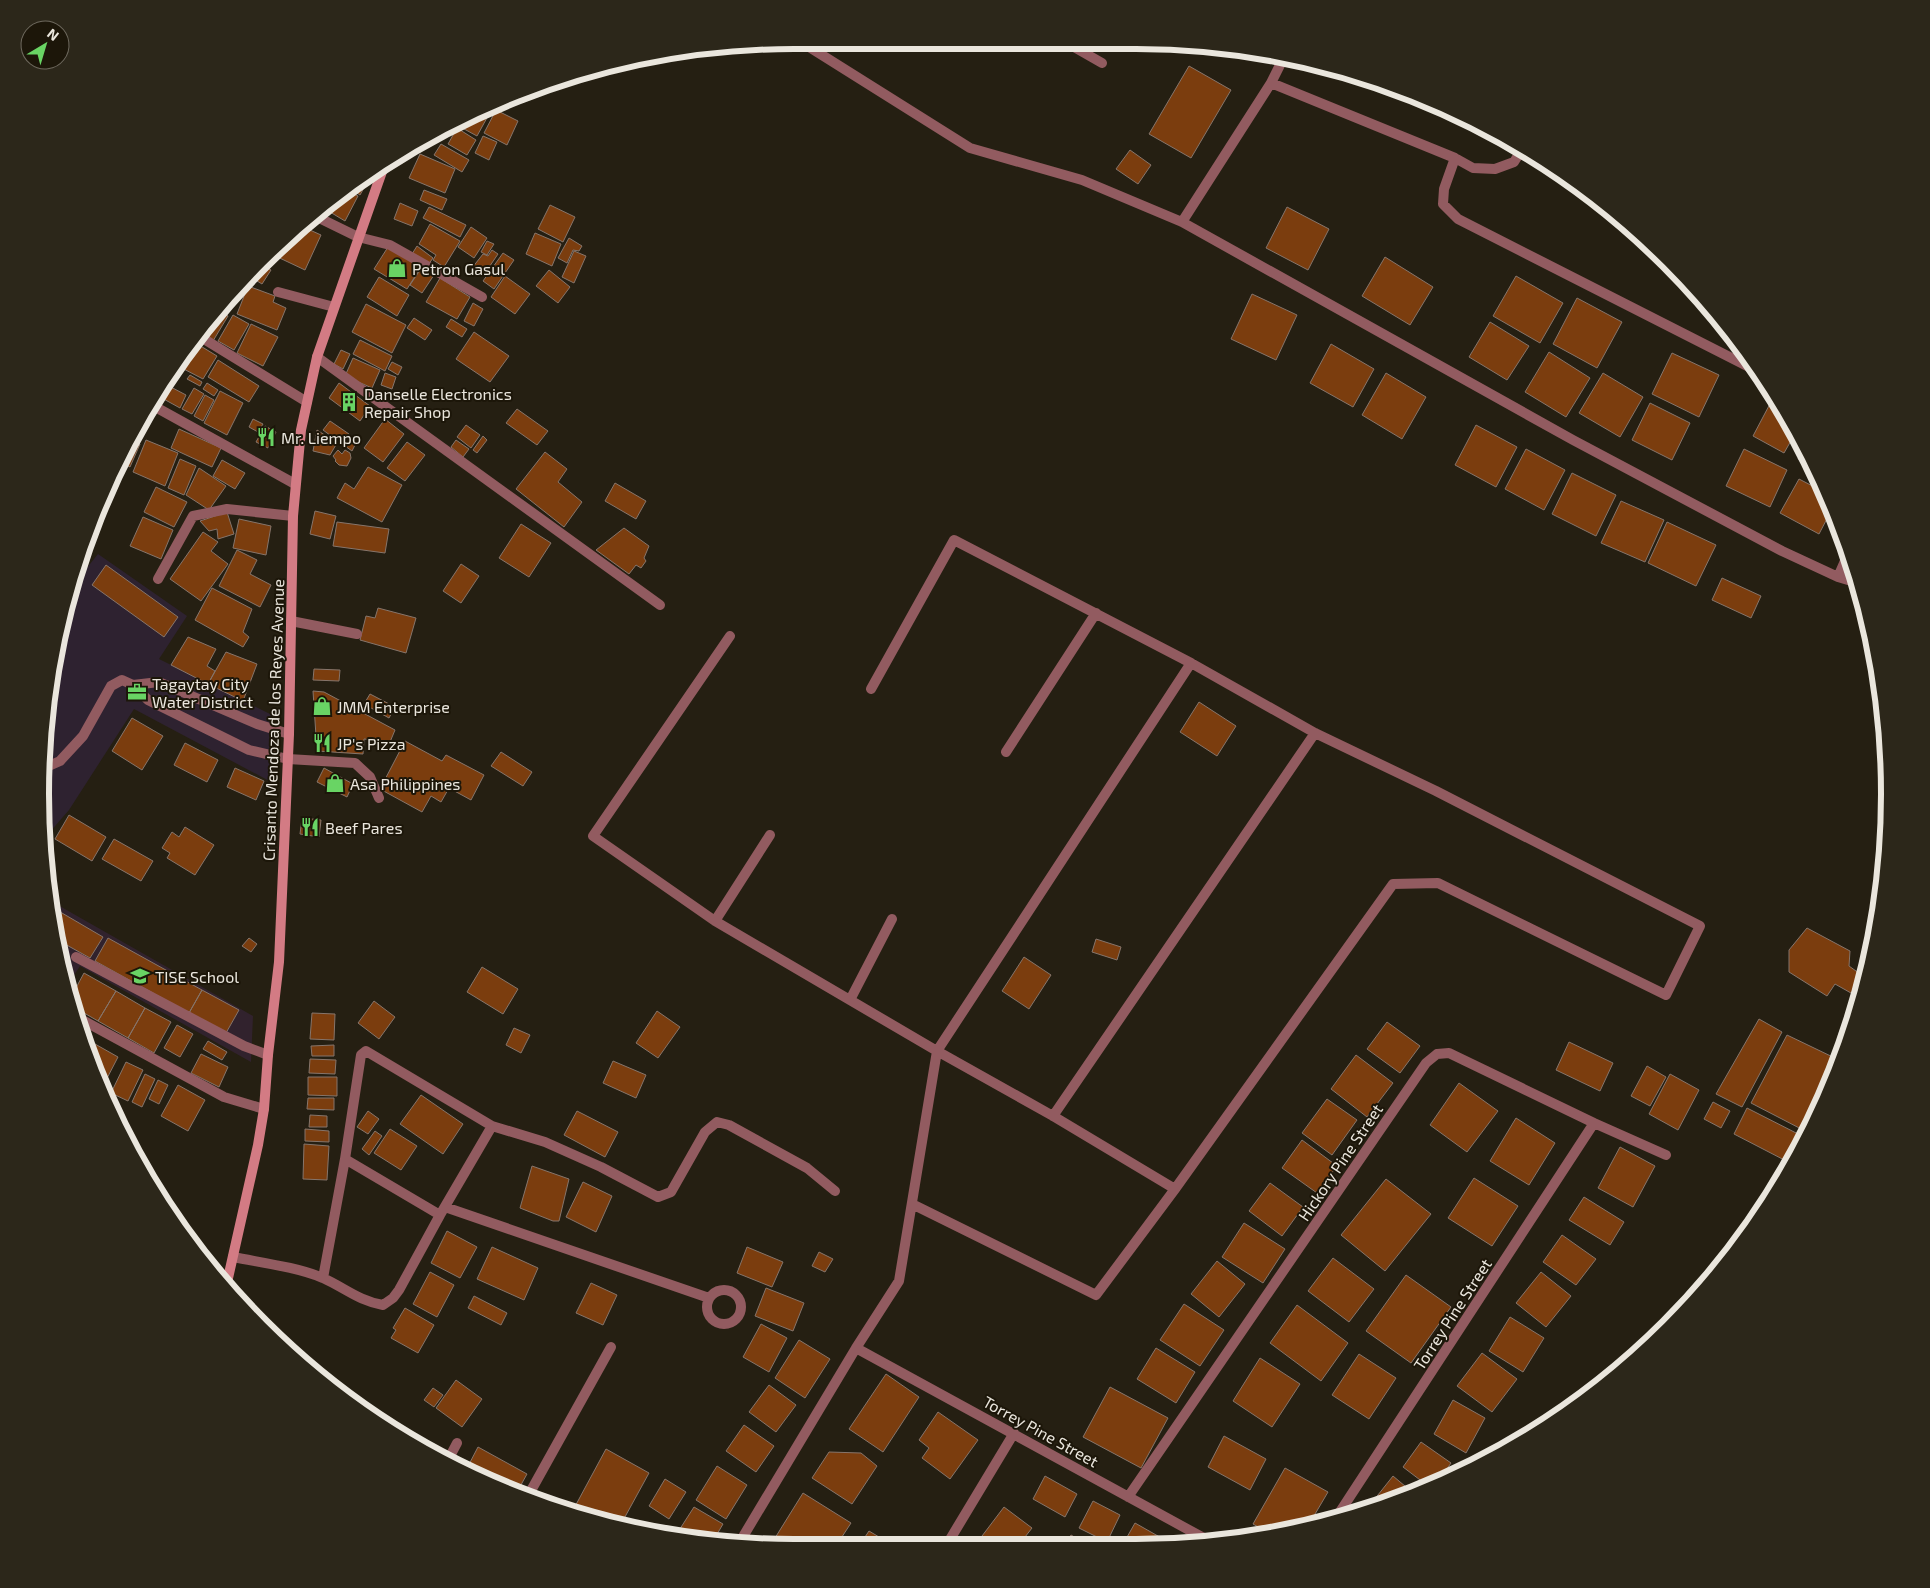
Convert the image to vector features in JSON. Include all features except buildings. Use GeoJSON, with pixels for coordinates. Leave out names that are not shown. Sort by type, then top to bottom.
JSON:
{"type":"FeatureCollection","features":[{"type":"Feature","properties":{"kind":"main road","name":"Crisanto Mendoza de los Reyes Avenue"},"geometry":{"type":"LineString","coordinates":[[228,1278],[264,1109],[279,962],[289,734],[292,516],[302,430],[317,357],[381,173]]}},
{"type":"Feature","properties":{"kind":"street"},"geometry":{"type":"LineString","coordinates":[[812,49],[970,148],[1082,180],[1182,222],[1573,440],[1782,551],[1850,581]]}},
{"type":"Feature","properties":{"kind":"street"},"geometry":{"type":"LineString","coordinates":[[1077,49],[1102,63]]}},
{"type":"Feature","properties":{"kind":"street"},"geometry":{"type":"LineString","coordinates":[[1182,222],[1272,83],[1281,63]]}},
{"type":"Feature","properties":{"kind":"street"},"geometry":{"type":"LineString","coordinates":[[1272,83],[1455,158],[1473,168],[1495,169],[1514,162],[1518,155]]}},
{"type":"Feature","properties":{"kind":"street"},"geometry":{"type":"LineString","coordinates":[[1455,158],[1444,189],[1443,204],[1458,219],[1744,363]]}},
{"type":"Feature","properties":{"kind":"street"},"geometry":{"type":"LineString","coordinates":[[321,219],[358,236],[390,244],[482,297]]}},
{"type":"Feature","properties":{"kind":"street"},"geometry":{"type":"LineString","coordinates":[[278,292],[334,308]]}},
{"type":"Feature","properties":{"kind":"street"},"geometry":{"type":"LineString","coordinates":[[204,339],[307,402]]}},
{"type":"Feature","properties":{"kind":"street"},"geometry":{"type":"LineString","coordinates":[[317,357],[660,605]]}},
{"type":"Feature","properties":{"kind":"street"},"geometry":{"type":"LineString","coordinates":[[157,408],[295,484]]}},
{"type":"Feature","properties":{"kind":"street"},"geometry":{"type":"LineString","coordinates":[[158,579],[193,516],[227,509],[292,516]]}},
{"type":"Feature","properties":{"kind":"street"},"geometry":{"type":"LineString","coordinates":[[871,689],[954,540],[1191,662],[1315,733],[1436,791],[1700,926],[1666,995],[1438,883],[1393,884],[1175,1189],[1096,1295],[912,1204]]}},
{"type":"Feature","properties":{"kind":"street"},"geometry":{"type":"LineString","coordinates":[[1838,577],[1844,562]]}},
{"type":"Feature","properties":{"kind":"street"},"geometry":{"type":"LineString","coordinates":[[1006,752],[1096,614]]}},
{"type":"Feature","properties":{"kind":"street"},"geometry":{"type":"LineString","coordinates":[[291,621],[357,634]]}},
{"type":"Feature","properties":{"kind":"street"},"geometry":{"type":"LineString","coordinates":[[730,636],[593,836],[715,921],[937,1051],[1053,1116],[1175,1189]]}},
{"type":"Feature","properties":{"kind":"street"},"geometry":{"type":"LineString","coordinates":[[742,1538],[856,1348],[900,1281],[937,1051],[1191,662]]}},
{"type":"Feature","properties":{"kind":"street"},"geometry":{"type":"LineString","coordinates":[[50,765],[60,761],[83,736],[111,686],[122,680],[133,685],[148,700],[249,750],[288,759],[355,763],[370,778],[379,798]]}},
{"type":"Feature","properties":{"kind":"street"},"geometry":{"type":"LineString","coordinates":[[133,685],[159,682],[257,724],[289,734]]}},
{"type":"Feature","properties":{"kind":"street"},"geometry":{"type":"LineString","coordinates":[[1053,1116],[1315,733]]}},
{"type":"Feature","properties":{"kind":"street"},"geometry":{"type":"LineString","coordinates":[[715,921],[770,835]]}},
{"type":"Feature","properties":{"kind":"street"},"geometry":{"type":"LineString","coordinates":[[850,1000],[892,919]]}},
{"type":"Feature","properties":{"kind":"street"},"geometry":{"type":"LineString","coordinates":[[76,957],[244,1046],[268,1056]]}},
{"type":"Feature","properties":{"kind":"street"},"geometry":{"type":"LineString","coordinates":[[84,1022],[224,1097],[264,1109]]}},
{"type":"Feature","properties":{"kind":"street"},"geometry":{"type":"LineString","coordinates":[[322,1278],[345,1159],[361,1055],[366,1051],[492,1126],[544,1142],[601,1167],[658,1197],[671,1192],[705,1132],[717,1122],[729,1125],[807,1168],[835,1191]]}},
{"type":"Feature","properties":{"kind":"street","name":"Hickory Pine Street"},"geometry":{"type":"LineString","coordinates":[[1128,1497],[1420,1071],[1437,1054],[1449,1053],[1594,1123],[1666,1154]]}},
{"type":"Feature","properties":{"kind":"street","name":"Torrey Pine Street"},"geometry":{"type":"LineString","coordinates":[[1341,1510],[1594,1123]]}},
{"type":"Feature","properties":{"kind":"street"},"geometry":{"type":"LineString","coordinates":[[233,1257],[291,1269],[322,1278],[368,1302],[383,1305],[393,1298],[399,1290],[442,1211],[492,1126]]}},
{"type":"Feature","properties":{"kind":"street"},"geometry":{"type":"LineString","coordinates":[[345,1159],[442,1211],[709,1298]]}},
{"type":"Feature","properties":{"kind":"street"},"geometry":{"type":"LineString","coordinates":[[531,1491],[611,1347]]}},
{"type":"Feature","properties":{"kind":"street","name":"Torrey Pine Street"},"geometry":{"type":"LineString","coordinates":[[856,1348],[1201,1536]]}},
{"type":"Feature","properties":{"kind":"street"},"geometry":{"type":"LineString","coordinates":[[950,1539],[1014,1433]]}},
{"type":"Feature","properties":{"kind":"street"},"geometry":{"type":"LineString","coordinates":[[451,1455],[457,1443]]}},
{"type":"Feature","properties":{"kind":"shaded area","name":"Tagaytay City Water District"},"geometry":{"type":"Polygon","coordinates":[[[98,554],[187,616],[159,659],[274,716],[275,784],[134,709],[69,810],[50,832],[50,745],[55,697],[63,649],[82,574],[98,554]]]}},
{"type":"Feature","properties":{"kind":"shaded area","name":"TISE School"},"geometry":{"type":"Polygon","coordinates":[[[57,905],[253,1016],[251,1062],[80,966],[72,978],[57,905]]]}},
{"type":"Feature","properties":{"kind":"place","name":"Petron Gasul"},"geometry":{"type":"Point","coordinates":[397,268]}},
{"type":"Feature","properties":{"kind":"place","name":"Danselle Electronics Repair Shop"},"geometry":{"type":"Point","coordinates":[349,402]}},
{"type":"Feature","properties":{"kind":"place","name":"Mr. Liempo"},"geometry":{"type":"Point","coordinates":[266,437]}},
{"type":"Feature","properties":{"kind":"place","name":"Tagaytay City Water District"},"geometry":{"type":"Point","coordinates":[137,692]}},
{"type":"Feature","properties":{"kind":"place","name":"JMM Enterprise"},"geometry":{"type":"Point","coordinates":[322,706]}},
{"type":"Feature","properties":{"kind":"place","name":"JP's Pizza"},"geometry":{"type":"Point","coordinates":[322,743]}},
{"type":"Feature","properties":{"kind":"place","name":"Asa Philippines"},"geometry":{"type":"Point","coordinates":[335,783]}},
{"type":"Feature","properties":{"kind":"place","name":"Beef Pares"},"geometry":{"type":"Point","coordinates":[310,827]}},
{"type":"Feature","properties":{"kind":"place","name":"TISE School"},"geometry":{"type":"Point","coordinates":[140,976]}}]}
